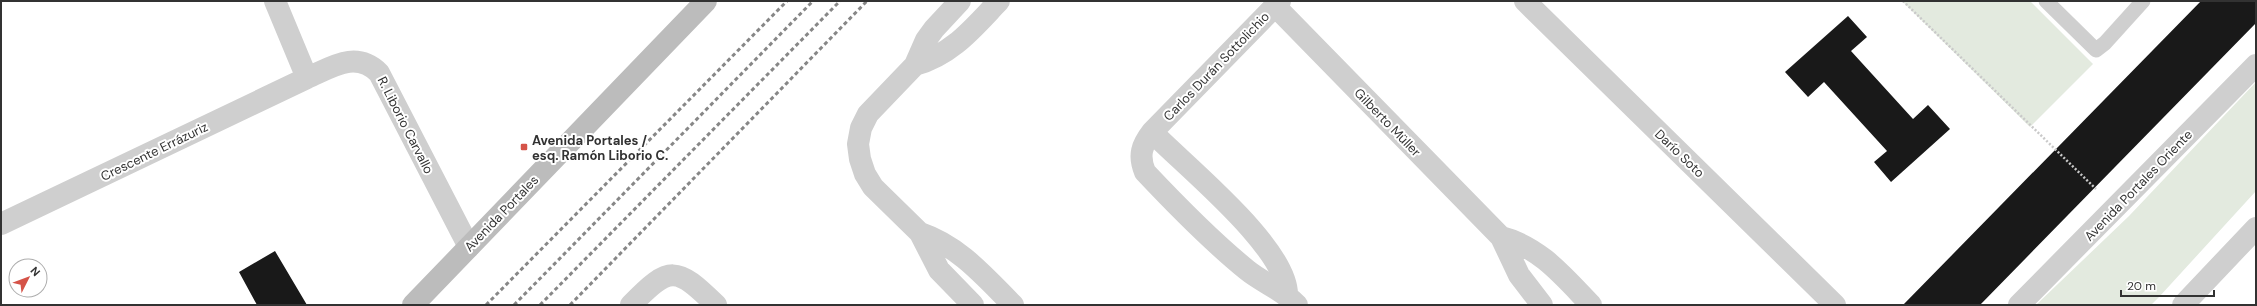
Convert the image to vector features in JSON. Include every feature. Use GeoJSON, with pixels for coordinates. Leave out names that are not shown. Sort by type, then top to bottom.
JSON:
{"type":"FeatureCollection","features":[{"type":"Feature","properties":{"kind":"main road","name":"Avenida Portales"},"geometry":{"type":"LineString","coordinates":[[413,305],[706,1]]}},
{"type":"Feature","properties":{"kind":"street"},"geometry":{"type":"LineString","coordinates":[[275,1],[307,78]]}},
{"type":"Feature","properties":{"kind":"street"},"geometry":{"type":"LineString","coordinates":[[960,1],[926,40],[915,65],[868,114],[861,128],[858,144],[860,159],[865,174],[874,186],[920,233],[939,270],[973,305]]}},
{"type":"Feature","properties":{"kind":"street"},"geometry":{"type":"LineString","coordinates":[[915,65],[928,62],[952,49],[999,1]]}},
{"type":"Feature","properties":{"kind":"street","name":"Darío Soto"},"geometry":{"type":"LineString","coordinates":[[1524,1],[1835,305]]}},
{"type":"Feature","properties":{"kind":"street","name":"Carlos Durán Sottolichio"},"geometry":{"type":"LineString","coordinates":[[1278,4],[1152,132],[1144,143],[1140,162],[1145,172],[1232,257],[1258,278],[1292,300]]}},
{"type":"Feature","properties":{"kind":"street","name":"Gilberto Müller"},"geometry":{"type":"LineString","coordinates":[[1278,4],[1500,237],[1519,275],[1542,305]]}},
{"type":"Feature","properties":{"kind":"street","name":"R. Liborio Carvallo"},"geometry":{"type":"LineString","coordinates":[[307,78],[348,61],[365,63],[379,73],[469,247]]}},
{"type":"Feature","properties":{"kind":"street","name":"Avenida Portales Oriente"},"geometry":{"type":"LineString","coordinates":[[2019,305],[2116,209],[2256,65]]}},
{"type":"Feature","properties":{"kind":"street","name":"Crescente Errázuriz"},"geometry":{"type":"LineString","coordinates":[[1,224],[307,78]]}},
{"type":"Feature","properties":{"kind":"street"},"geometry":{"type":"LineString","coordinates":[[1152,132],[1229,205],[1262,244],[1282,271],[1292,300]]}},
{"type":"Feature","properties":{"kind":"street"},"geometry":{"type":"LineString","coordinates":[[2183,305],[2256,228]]}},
{"type":"Feature","properties":{"kind":"street"},"geometry":{"type":"LineString","coordinates":[[920,233],[945,243],[957,251],[1013,305]]}},
{"type":"Feature","properties":{"kind":"street","name":"Gilberto Müller"},"geometry":{"type":"LineString","coordinates":[[1500,237],[1521,244],[1539,255],[1591,305]]}},
{"type":"Feature","properties":{"kind":"street"},"geometry":{"type":"LineString","coordinates":[[631,305],[654,282],[667,275],[681,277],[694,284],[716,305]]}},
{"type":"Feature","properties":{"kind":"lane"},"geometry":{"type":"LineString","coordinates":[[2046,1],[2096,50],[2105,43],[2143,1]]}},
{"type":"Feature","properties":{"kind":"path"},"geometry":{"type":"LineString","coordinates":[[1903,1],[2116,209]]}},
{"type":"Feature","properties":{"kind":"shaded area"},"geometry":{"type":"Polygon","coordinates":[[[1902,1],[2030,1],[2093,64],[2030,127],[1902,1]]]}},
{"type":"Feature","properties":{"kind":"shaded area"},"geometry":{"type":"Polygon","coordinates":[[[2256,82],[2256,191],[2160,296],[2151,305],[2036,305],[2129,216],[2256,82]]]}},
{"type":"Feature","properties":{"kind":"building"},"geometry":{"type":"Polygon","coordinates":[[[2201,1],[2256,1],[2256,23],[1980,305],[1903,305],[2201,1]]]}},
{"type":"Feature","properties":{"kind":"building"},"geometry":{"type":"Polygon","coordinates":[[[1848,16],[1867,37],[1851,51],[1913,119],[1928,105],[1950,129],[1891,182],[1874,162],[1887,151],[1824,82],[1808,97],[1785,72],[1848,16]]]}},
{"type":"Feature","properties":{"kind":"building"},"geometry":{"type":"Polygon","coordinates":[[[275,251],[307,305],[257,305],[239,272],[275,251]]]}},
{"type":"Feature","properties":{"kind":"railway"},"geometry":{"type":"LineString","coordinates":[[486,305],[787,1]]}},
{"type":"Feature","properties":{"kind":"railway"},"geometry":{"type":"LineString","coordinates":[[514,305],[813,1]]}},
{"type":"Feature","properties":{"kind":"railway"},"geometry":{"type":"LineString","coordinates":[[540,305],[840,1]]}},
{"type":"Feature","properties":{"kind":"railway"},"geometry":{"type":"LineString","coordinates":[[570,305],[867,1]]}},
{"type":"Feature","properties":{"kind":"place","name":"Avenida Portales / esq. Ramón Liborio C."},"geometry":{"type":"Point","coordinates":[524,147]}}]}
